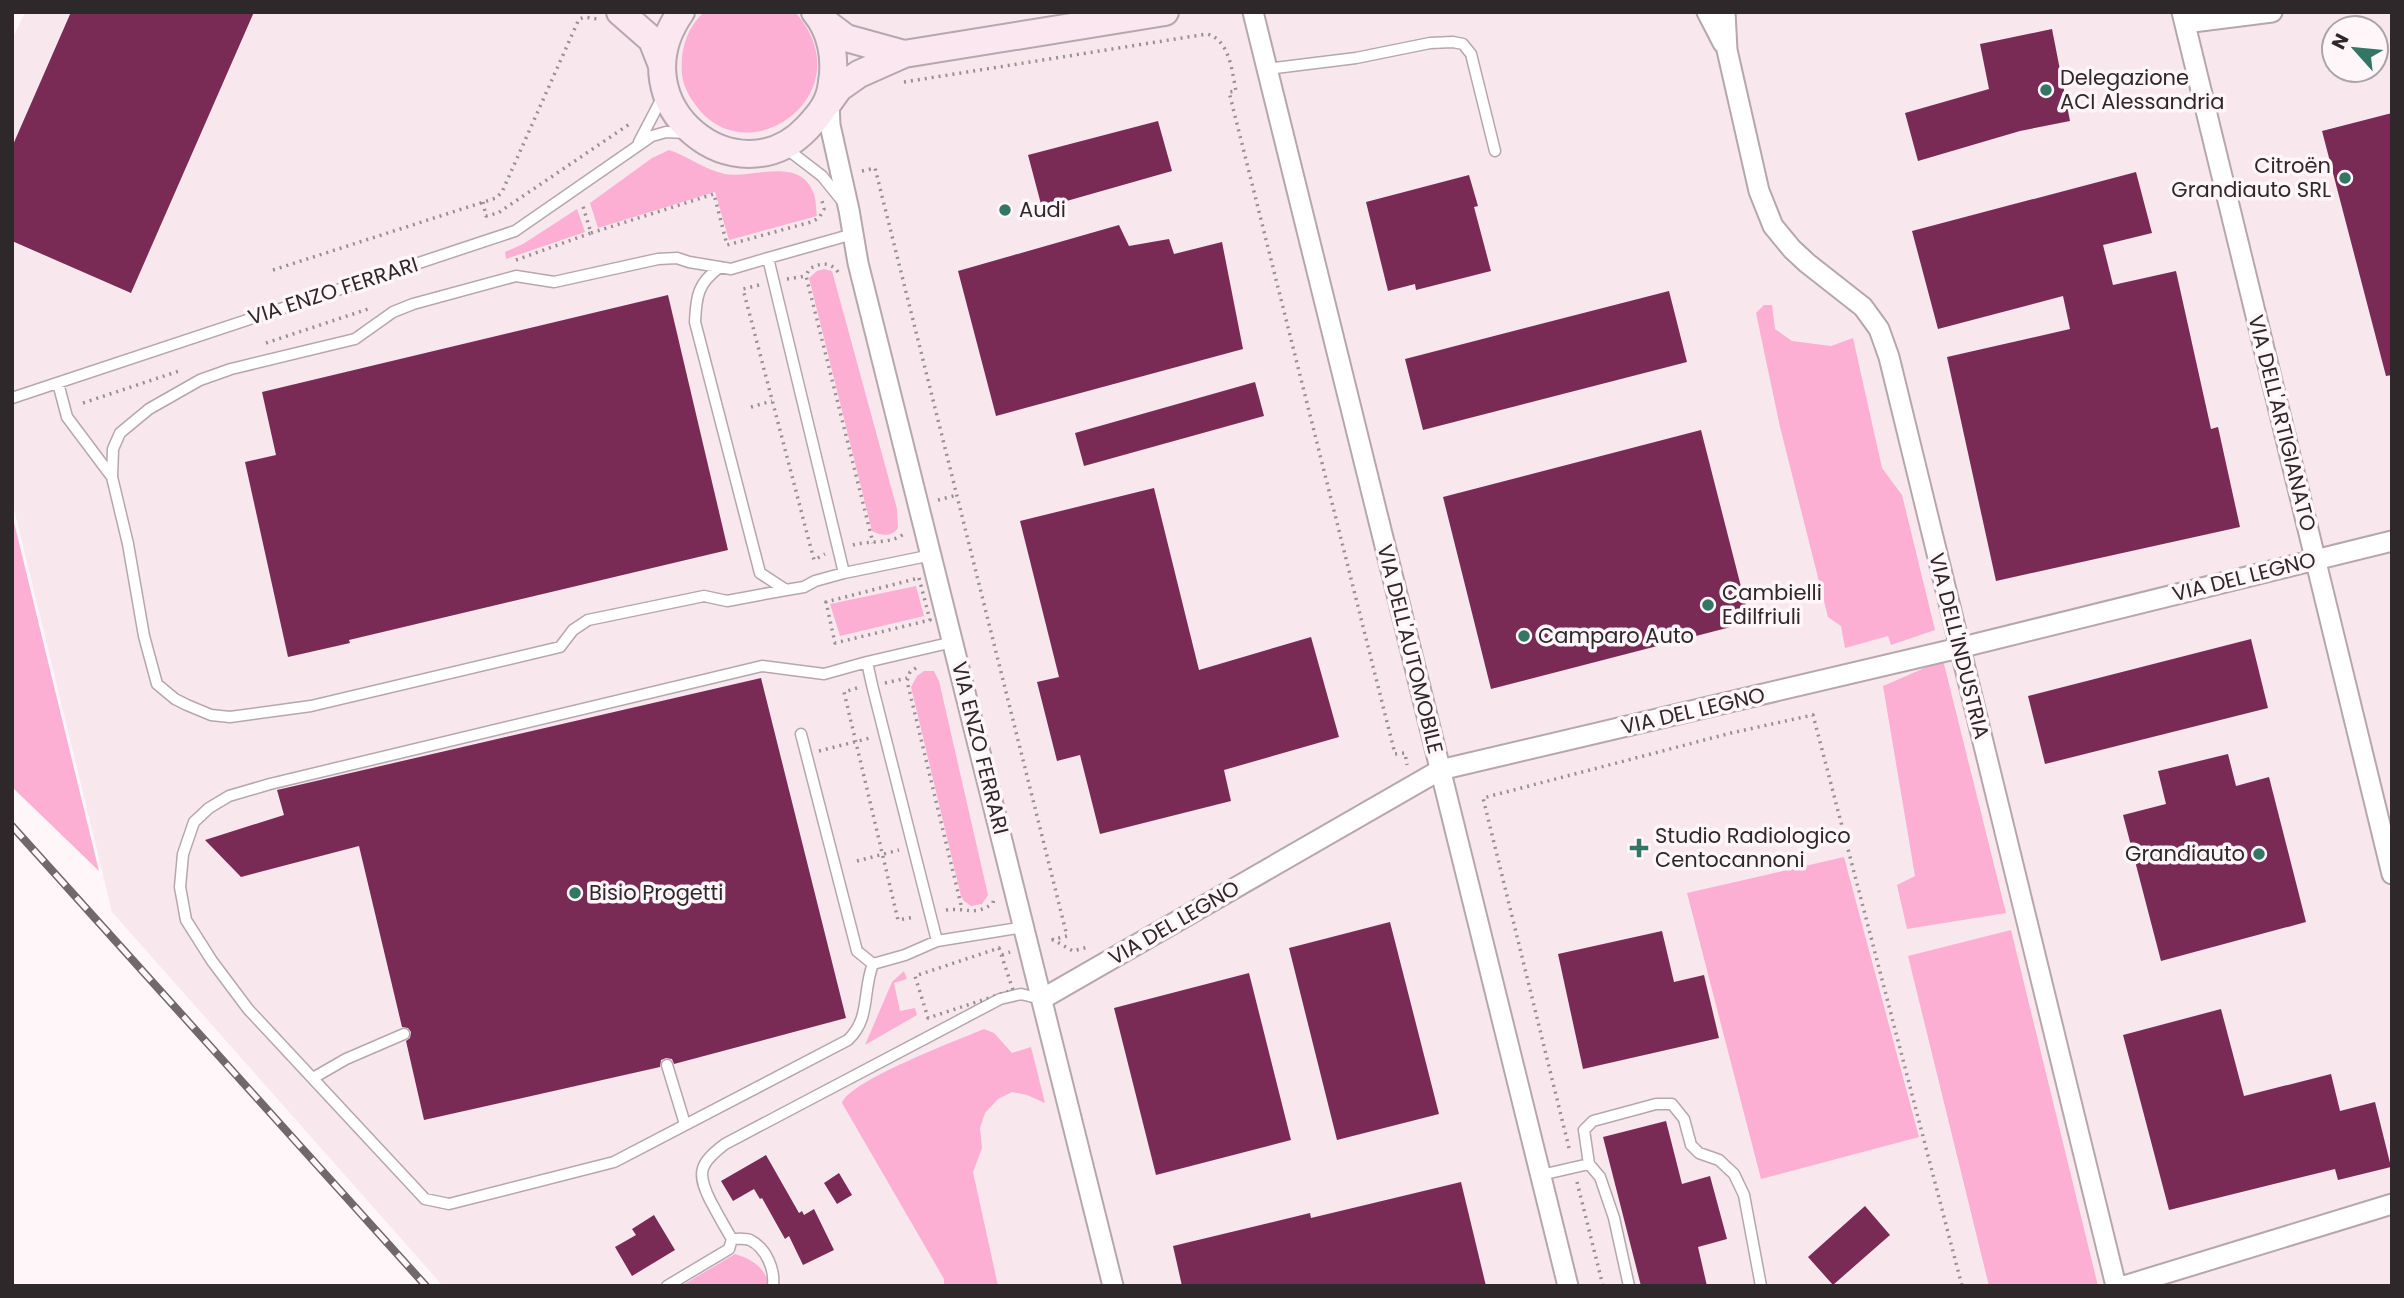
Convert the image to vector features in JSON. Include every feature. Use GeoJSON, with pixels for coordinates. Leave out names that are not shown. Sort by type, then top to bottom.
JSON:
{"type":"FeatureCollection","features":[{"type":"Feature","properties":{"kind":"street"},"geometry":{"type":"LineString","coordinates":[[627,12],[659,15],[672,12]]}},
{"type":"Feature","properties":{"kind":"street"},"geometry":{"type":"LineString","coordinates":[[661,63],[664,43],[672,24],[681,12]]}},
{"type":"Feature","properties":{"kind":"street"},"geometry":{"type":"LineString","coordinates":[[609,16],[652,40],[661,63],[665,92],[677,117],[697,136],[717,147],[738,152],[761,152],[783,145],[801,134],[839,88],[859,74],[904,54],[1165,12]]}},
{"type":"Feature","properties":{"kind":"street","name":"VIA DELL'AUTOMOBILE"},"geometry":{"type":"LineString","coordinates":[[1253,12],[1568,1286]]}},
{"type":"Feature","properties":{"kind":"street","name":"VIA DELL'INDUSTRIA"},"geometry":{"type":"LineString","coordinates":[[1707,12],[1727,50]]}},
{"type":"Feature","properties":{"kind":"street","name":"VIA DELL'INDUSTRIA"},"geometry":{"type":"LineString","coordinates":[[1725,12],[1727,50],[1759,191],[1773,226],[1807,263],[1863,306],[1878,329],[1886,348],[2116,1286]]}},
{"type":"Feature","properties":{"kind":"street"},"geometry":{"type":"LineString","coordinates":[[2183,17],[2272,12]]}},
{"type":"Feature","properties":{"kind":"street"},"geometry":{"type":"LineString","coordinates":[[818,16],[846,38],[904,54]]}},
{"type":"Feature","properties":{"kind":"street"},"geometry":{"type":"LineString","coordinates":[[818,16],[831,46],[834,64],[829,102]]}},
{"type":"Feature","properties":{"kind":"street","name":"VIA DELL'ARTIGIANATO"},"geometry":{"type":"LineString","coordinates":[[2183,17],[2392,874]]}},
{"type":"Feature","properties":{"kind":"street","name":"VIA ENZO FERRARI"},"geometry":{"type":"LineString","coordinates":[[829,102],[835,153],[858,263],[1113,1286]]}},
{"type":"Feature","properties":{"kind":"street","name":"VIA DEL LEGNO"},"geometry":{"type":"LineString","coordinates":[[1042,999],[1440,770],[1959,648],[2392,541]]}},
{"type":"Feature","properties":{"kind":"street"},"geometry":{"type":"LineString","coordinates":[[2124,1286],[2392,1203]]}},
{"type":"Feature","properties":{"kind":"lane"},"geometry":{"type":"LineString","coordinates":[[1267,69],[1343,60],[1430,43],[1462,44],[1471,54],[1495,151]]}},
{"type":"Feature","properties":{"kind":"lane","name":"VIA ENZO FERRARI"},"geometry":{"type":"LineString","coordinates":[[635,147],[665,92]]}},
{"type":"Feature","properties":{"kind":"lane","name":"VIA ENZO FERRARI"},"geometry":{"type":"LineString","coordinates":[[12,398],[515,231],[652,136],[677,131],[697,136]]}},
{"type":"Feature","properties":{"kind":"lane","name":"VIA ENZO FERRARI"},"geometry":{"type":"LineString","coordinates":[[783,145],[822,176],[849,210]]}},
{"type":"Feature","properties":{"kind":"lane"},"geometry":{"type":"LineString","coordinates":[[853,234],[731,269],[677,258],[659,258],[554,282],[516,276],[413,304],[393,312],[355,340],[231,369],[175,393],[149,409],[120,433],[113,449],[112,477],[128,544],[144,636],[157,684],[175,699],[211,715],[230,717],[312,706],[560,647],[573,630],[588,620],[704,596],[727,600],[804,587],[844,573],[932,555]]}},
{"type":"Feature","properties":{"kind":"lane"},"geometry":{"type":"LineString","coordinates":[[768,258],[844,573]]}},
{"type":"Feature","properties":{"kind":"lane"},"geometry":{"type":"LineString","coordinates":[[720,267],[706,277],[696,296],[695,322],[760,573],[786,590]]}},
{"type":"Feature","properties":{"kind":"lane"},"geometry":{"type":"LineString","coordinates":[[58,383],[67,417],[112,477]]}},
{"type":"Feature","properties":{"kind":"lane"},"geometry":{"type":"LineString","coordinates":[[954,642],[824,674],[762,666],[229,796],[209,807],[194,822],[183,854],[180,887],[187,920],[231,988],[313,1078],[425,1199],[449,1204],[614,1162],[848,1040],[858,1031],[863,1019],[867,979],[873,964],[905,955],[937,941],[1024,927]]}},
{"type":"Feature","properties":{"kind":"lane"},"geometry":{"type":"LineString","coordinates":[[867,662],[937,941]]}},
{"type":"Feature","properties":{"kind":"lane"},"geometry":{"type":"LineString","coordinates":[[801,734],[857,951],[873,964]]}},
{"type":"Feature","properties":{"kind":"lane"},"geometry":{"type":"LineString","coordinates":[[667,1286],[729,1249],[732,1239],[701,1182],[703,1165],[713,1153],[725,1144],[1000,999],[1021,994],[1042,999]]}},
{"type":"Feature","properties":{"kind":"lane"},"geometry":{"type":"LineString","coordinates":[[313,1078],[346,1059],[404,1034]]}},
{"type":"Feature","properties":{"kind":"lane"},"geometry":{"type":"LineString","coordinates":[[667,1065],[685,1124]]}},
{"type":"Feature","properties":{"kind":"lane"},"geometry":{"type":"LineString","coordinates":[[1629,1286],[1614,1217],[1600,1177],[1589,1164],[1584,1130],[1593,1121],[1656,1104],[1672,1104],[1684,1119],[1691,1144],[1699,1153],[1719,1160],[1734,1174],[1744,1195],[1761,1286]]}},
{"type":"Feature","properties":{"kind":"lane"},"geometry":{"type":"LineString","coordinates":[[1541,1175],[1589,1164]]}},
{"type":"Feature","properties":{"kind":"lane"},"geometry":{"type":"LineString","coordinates":[[732,1239],[748,1239],[760,1248],[771,1264],[773,1286]]}},
{"type":"Feature","properties":{"kind":"path"},"geometry":{"type":"LineString","coordinates":[[273,270],[496,198],[502,192],[579,19],[609,16]]}},
{"type":"Feature","properties":{"kind":"path"},"geometry":{"type":"LineString","coordinates":[[894,84],[1207,34],[1218,39],[1225,48],[1236,91],[1229,92],[1232,106],[1395,754],[1405,752],[1408,767],[1406,773]]}},
{"type":"Feature","properties":{"kind":"path"},"geometry":{"type":"LineString","coordinates":[[483,202],[486,216],[498,213],[640,117]]}},
{"type":"Feature","properties":{"kind":"path"},"geometry":{"type":"LineString","coordinates":[[859,162],[862,171],[875,168],[1067,936],[1052,939],[1073,951],[1087,948],[1099,941]]}},
{"type":"Feature","properties":{"kind":"path"},"geometry":{"type":"LineString","coordinates":[[516,260],[714,194],[727,245],[819,218],[824,209],[820,195]]}},
{"type":"Feature","properties":{"kind":"path"},"geometry":{"type":"LineString","coordinates":[[576,202],[580,198],[591,233]]}},
{"type":"Feature","properties":{"kind":"path"},"geometry":{"type":"LineString","coordinates":[[838,273],[833,266],[824,264],[809,269],[806,276],[873,543]]}},
{"type":"Feature","properties":{"kind":"path"},"geometry":{"type":"LineString","coordinates":[[794,277],[806,276]]}},
{"type":"Feature","properties":{"kind":"path"},"geometry":{"type":"LineString","coordinates":[[756,286],[743,289],[814,560],[825,554]]}},
{"type":"Feature","properties":{"kind":"path"},"geometry":{"type":"LineString","coordinates":[[266,342],[370,308]]}},
{"type":"Feature","properties":{"kind":"path"},"geometry":{"type":"LineString","coordinates":[[83,403],[187,368]]}},
{"type":"Feature","properties":{"kind":"path"},"geometry":{"type":"LineString","coordinates":[[751,407],[772,401]]}},
{"type":"Feature","properties":{"kind":"path"},"geometry":{"type":"LineString","coordinates":[[865,541],[873,543],[902,536],[906,531],[906,523]]}},
{"type":"Feature","properties":{"kind":"path"},"geometry":{"type":"LineString","coordinates":[[919,578],[930,620],[835,643],[826,601],[919,578]]}},
{"type":"Feature","properties":{"kind":"path"},"geometry":{"type":"LineString","coordinates":[[918,667],[910,672],[907,678],[962,909]]}},
{"type":"Feature","properties":{"kind":"path"},"geometry":{"type":"LineString","coordinates":[[888,682],[907,678]]}},
{"type":"Feature","properties":{"kind":"path"},"geometry":{"type":"LineString","coordinates":[[855,689],[844,692],[898,920],[919,916]]}},
{"type":"Feature","properties":{"kind":"path"},"geometry":{"type":"LineString","coordinates":[[1603,1286],[1483,798],[1731,733],[1812,715],[1962,1286]]}},
{"type":"Feature","properties":{"kind":"path"},"geometry":{"type":"LineString","coordinates":[[806,754],[872,738]]}},
{"type":"Feature","properties":{"kind":"path"},"geometry":{"type":"LineString","coordinates":[[858,861],[899,850]]}},
{"type":"Feature","properties":{"kind":"path"},"geometry":{"type":"LineString","coordinates":[[941,911],[962,909],[970,912],[986,908],[993,903],[995,895]]}},
{"type":"Feature","properties":{"kind":"path"},"geometry":{"type":"LineString","coordinates":[[999,948],[1013,990],[928,1018],[915,976],[999,948]]}},
{"type":"Feature","properties":{"kind":"shaded area"},"geometry":{"type":"Polygon","coordinates":[[[25,12],[2392,12],[2392,1286],[443,1286],[112,912],[12,501],[12,40],[25,12]]]}},
{"type":"Feature","properties":{"kind":"shaded area"},"geometry":{"type":"Polygon","coordinates":[[[704,12],[795,12],[813,41],[817,69],[810,93],[794,113],[773,127],[749,133],[724,128],[701,112],[687,90],[682,66],[683,49],[689,33],[704,12]]]}},
{"type":"Feature","properties":{"kind":"shaded area"},"geometry":{"type":"Polygon","coordinates":[[[669,150],[725,174],[775,171],[798,175],[807,182],[814,194],[817,216],[729,240],[715,192],[598,228],[590,203],[652,158],[669,150]]]}},
{"type":"Feature","properties":{"kind":"shaded area"},"geometry":{"type":"Polygon","coordinates":[[[577,209],[585,232],[506,259],[505,252],[523,244],[577,209]]]}},
{"type":"Feature","properties":{"kind":"shaded area"},"geometry":{"type":"Polygon","coordinates":[[[824,269],[832,271],[897,509],[898,528],[890,534],[883,535],[872,531],[809,278],[824,269]]]}},
{"type":"Feature","properties":{"kind":"shaded area"},"geometry":{"type":"Polygon","coordinates":[[[1764,305],[1772,305],[1775,329],[1792,341],[1831,346],[1853,338],[1882,468],[1902,495],[1935,630],[1891,645],[1888,636],[1845,648],[1841,626],[1828,617],[1780,427],[1756,313],[1764,305]]]}},
{"type":"Feature","properties":{"kind":"shaded area"},"geometry":{"type":"Polygon","coordinates":[[[12,514],[99,871],[12,787],[12,514]]]}},
{"type":"Feature","properties":{"kind":"shaded area"},"geometry":{"type":"Polygon","coordinates":[[[916,586],[924,616],[840,636],[830,604],[916,586]]]}},
{"type":"Feature","properties":{"kind":"shaded area"},"geometry":{"type":"Polygon","coordinates":[[[1943,660],[2006,913],[1907,929],[1897,885],[1915,876],[1883,686],[1943,660]]]}},
{"type":"Feature","properties":{"kind":"shaded area"},"geometry":{"type":"Polygon","coordinates":[[[924,671],[934,671],[939,681],[988,895],[982,904],[971,906],[961,896],[911,687],[917,676],[924,671]]]}},
{"type":"Feature","properties":{"kind":"shaded area"},"geometry":{"type":"Polygon","coordinates":[[[1844,857],[1919,1137],[1761,1179],[1687,893],[1844,857]]]}},
{"type":"Feature","properties":{"kind":"shaded area"},"geometry":{"type":"Polygon","coordinates":[[[2011,930],[2098,1286],[1989,1286],[1908,956],[2011,930]]]}},
{"type":"Feature","properties":{"kind":"shaded area"},"geometry":{"type":"Polygon","coordinates":[[[904,971],[907,979],[894,983],[900,1011],[915,1008],[917,1015],[865,1045],[892,982],[904,971]]]}},
{"type":"Feature","properties":{"kind":"shaded area"},"geometry":{"type":"Polygon","coordinates":[[[984,1029],[994,1033],[1012,1053],[1031,1047],[1045,1103],[1012,1092],[998,1099],[985,1113],[980,1128],[982,1148],[973,1172],[998,1286],[944,1286],[944,1279],[842,1103],[849,1094],[883,1073],[984,1029]]]}},
{"type":"Feature","properties":{"kind":"shaded area"},"geometry":{"type":"Polygon","coordinates":[[[735,1254],[757,1265],[765,1274],[769,1286],[681,1286],[735,1254]]]}},
{"type":"Feature","properties":{"kind":"building"},"geometry":{"type":"Polygon","coordinates":[[[71,12],[254,12],[131,293],[12,241],[12,147],[71,12]]]}},
{"type":"Feature","properties":{"kind":"building"},"geometry":{"type":"Polygon","coordinates":[[[2052,29],[2070,121],[2020,131],[1918,161],[1905,113],[1989,89],[1980,44],[2052,29]]]}},
{"type":"Feature","properties":{"kind":"building"},"geometry":{"type":"Polygon","coordinates":[[[2392,113],[2392,375],[2386,376],[2322,131],[2392,113]]]}},
{"type":"Feature","properties":{"kind":"building"},"geometry":{"type":"Polygon","coordinates":[[[1158,121],[1172,171],[1042,208],[1028,155],[1158,121]]]}},
{"type":"Feature","properties":{"kind":"building"},"geometry":{"type":"Polygon","coordinates":[[[2136,172],[2152,233],[2103,245],[2113,285],[2176,271],[2211,429],[2218,427],[2240,527],[1996,581],[1947,357],[2070,329],[2063,296],[1938,329],[1912,231],[2136,172]]]}},
{"type":"Feature","properties":{"kind":"building"},"geometry":{"type":"Polygon","coordinates":[[[1469,175],[1478,206],[1474,207],[1491,271],[1416,290],[1415,284],[1388,291],[1366,202],[1469,175]]]}},
{"type":"Feature","properties":{"kind":"building"},"geometry":{"type":"Polygon","coordinates":[[[1119,225],[1129,246],[1169,239],[1174,254],[1222,242],[1243,349],[996,416],[958,271],[1119,225]]]}},
{"type":"Feature","properties":{"kind":"building"},"geometry":{"type":"Polygon","coordinates":[[[1669,291],[1687,362],[1423,430],[1405,359],[1669,291]]]}},
{"type":"Feature","properties":{"kind":"building"},"geometry":{"type":"Polygon","coordinates":[[[668,295],[728,550],[349,640],[350,643],[288,657],[245,462],[276,455],[262,392],[668,295]]]}},
{"type":"Feature","properties":{"kind":"building"},"geometry":{"type":"Polygon","coordinates":[[[1255,382],[1264,416],[1084,466],[1075,433],[1255,382]]]}},
{"type":"Feature","properties":{"kind":"building"},"geometry":{"type":"Polygon","coordinates":[[[1701,430],[1750,622],[1491,689],[1443,497],[1701,430]]]}},
{"type":"Feature","properties":{"kind":"building"},"geometry":{"type":"Polygon","coordinates":[[[1154,488],[1199,670],[1311,637],[1339,737],[1224,770],[1231,801],[1100,834],[1080,755],[1057,761],[1037,682],[1059,677],[1020,521],[1154,488]]]}},
{"type":"Feature","properties":{"kind":"building"},"geometry":{"type":"Polygon","coordinates":[[[2251,639],[2268,708],[2045,764],[2028,696],[2251,639]]]}},
{"type":"Feature","properties":{"kind":"building"},"geometry":{"type":"Polygon","coordinates":[[[761,678],[846,1018],[674,1064],[672,1059],[666,1058],[661,1060],[660,1067],[424,1120],[406,1041],[411,1032],[402,1027],[359,846],[241,877],[205,840],[284,815],[277,790],[761,678]]]}},
{"type":"Feature","properties":{"kind":"building"},"geometry":{"type":"Polygon","coordinates":[[[2228,754],[2236,786],[2269,777],[2306,922],[2161,961],[2123,815],[2166,804],[2158,771],[2228,754]]]}},
{"type":"Feature","properties":{"kind":"building"},"geometry":{"type":"Polygon","coordinates":[[[1390,922],[1439,1114],[1337,1140],[1289,948],[1390,922]]]}},
{"type":"Feature","properties":{"kind":"building"},"geometry":{"type":"Polygon","coordinates":[[[1662,931],[1674,982],[1704,975],[1719,1038],[1583,1069],[1558,954],[1662,931]]]}},
{"type":"Feature","properties":{"kind":"building"},"geometry":{"type":"Polygon","coordinates":[[[1249,973],[1291,1140],[1156,1175],[1114,1008],[1249,973]]]}},
{"type":"Feature","properties":{"kind":"building"},"geometry":{"type":"Polygon","coordinates":[[[2221,1009],[2244,1096],[2331,1074],[2340,1111],[2375,1102],[2391,1167],[2338,1180],[2335,1169],[2169,1210],[2123,1035],[2221,1009]]]}},
{"type":"Feature","properties":{"kind":"building"},"geometry":{"type":"Polygon","coordinates":[[[1666,1121],[1682,1184],[1710,1176],[1727,1239],[1698,1247],[1707,1286],[1641,1286],[1603,1137],[1666,1121]]]}},
{"type":"Feature","properties":{"kind":"building"},"geometry":{"type":"Polygon","coordinates":[[[766,1155],[799,1213],[802,1211],[804,1215],[814,1209],[834,1250],[803,1265],[789,1236],[785,1239],[754,1189],[733,1201],[721,1181],[766,1155]]]}},
{"type":"Feature","properties":{"kind":"building"},"geometry":{"type":"Polygon","coordinates":[[[839,1173],[852,1195],[837,1204],[824,1183],[839,1173]]]}},
{"type":"Feature","properties":{"kind":"building"},"geometry":{"type":"Polygon","coordinates":[[[1461,1182],[1486,1286],[1182,1286],[1173,1246],[1310,1213],[1311,1218],[1461,1182]]]}},
{"type":"Feature","properties":{"kind":"building"},"geometry":{"type":"Polygon","coordinates":[[[1865,1206],[1890,1235],[1833,1285],[1808,1257],[1865,1206]]]}},
{"type":"Feature","properties":{"kind":"building"},"geometry":{"type":"Polygon","coordinates":[[[654,1215],[675,1250],[632,1276],[615,1247],[636,1235],[632,1229],[654,1215]]]}},
{"type":"Feature","properties":{"kind":"railway"},"geometry":{"type":"LineString","coordinates":[[12,826],[426,1286]]}},
{"type":"Feature","properties":{"kind":"place","name":"Delegazione ACI Alessandria"},"geometry":{"type":"Point","coordinates":[2046,90]}},
{"type":"Feature","properties":{"kind":"place","name":"Citroën Grandiauto SRL"},"geometry":{"type":"Point","coordinates":[2345,178]}},
{"type":"Feature","properties":{"kind":"place","name":"Audi"},"geometry":{"type":"Point","coordinates":[1005,210]}},
{"type":"Feature","properties":{"kind":"place","name":"Cambielli Edilfriuli"},"geometry":{"type":"Point","coordinates":[1708,605]}},
{"type":"Feature","properties":{"kind":"place","name":"Camparo Auto"},"geometry":{"type":"Point","coordinates":[1524,636]}},
{"type":"Feature","properties":{"kind":"place","name":"Studio Radiologico Centocannoni"},"geometry":{"type":"Point","coordinates":[1639,848]}},
{"type":"Feature","properties":{"kind":"place","name":"Grandiauto"},"geometry":{"type":"Point","coordinates":[2259,854]}},
{"type":"Feature","properties":{"kind":"place","name":"Bisio Progetti"},"geometry":{"type":"Point","coordinates":[575,893]}}]}
